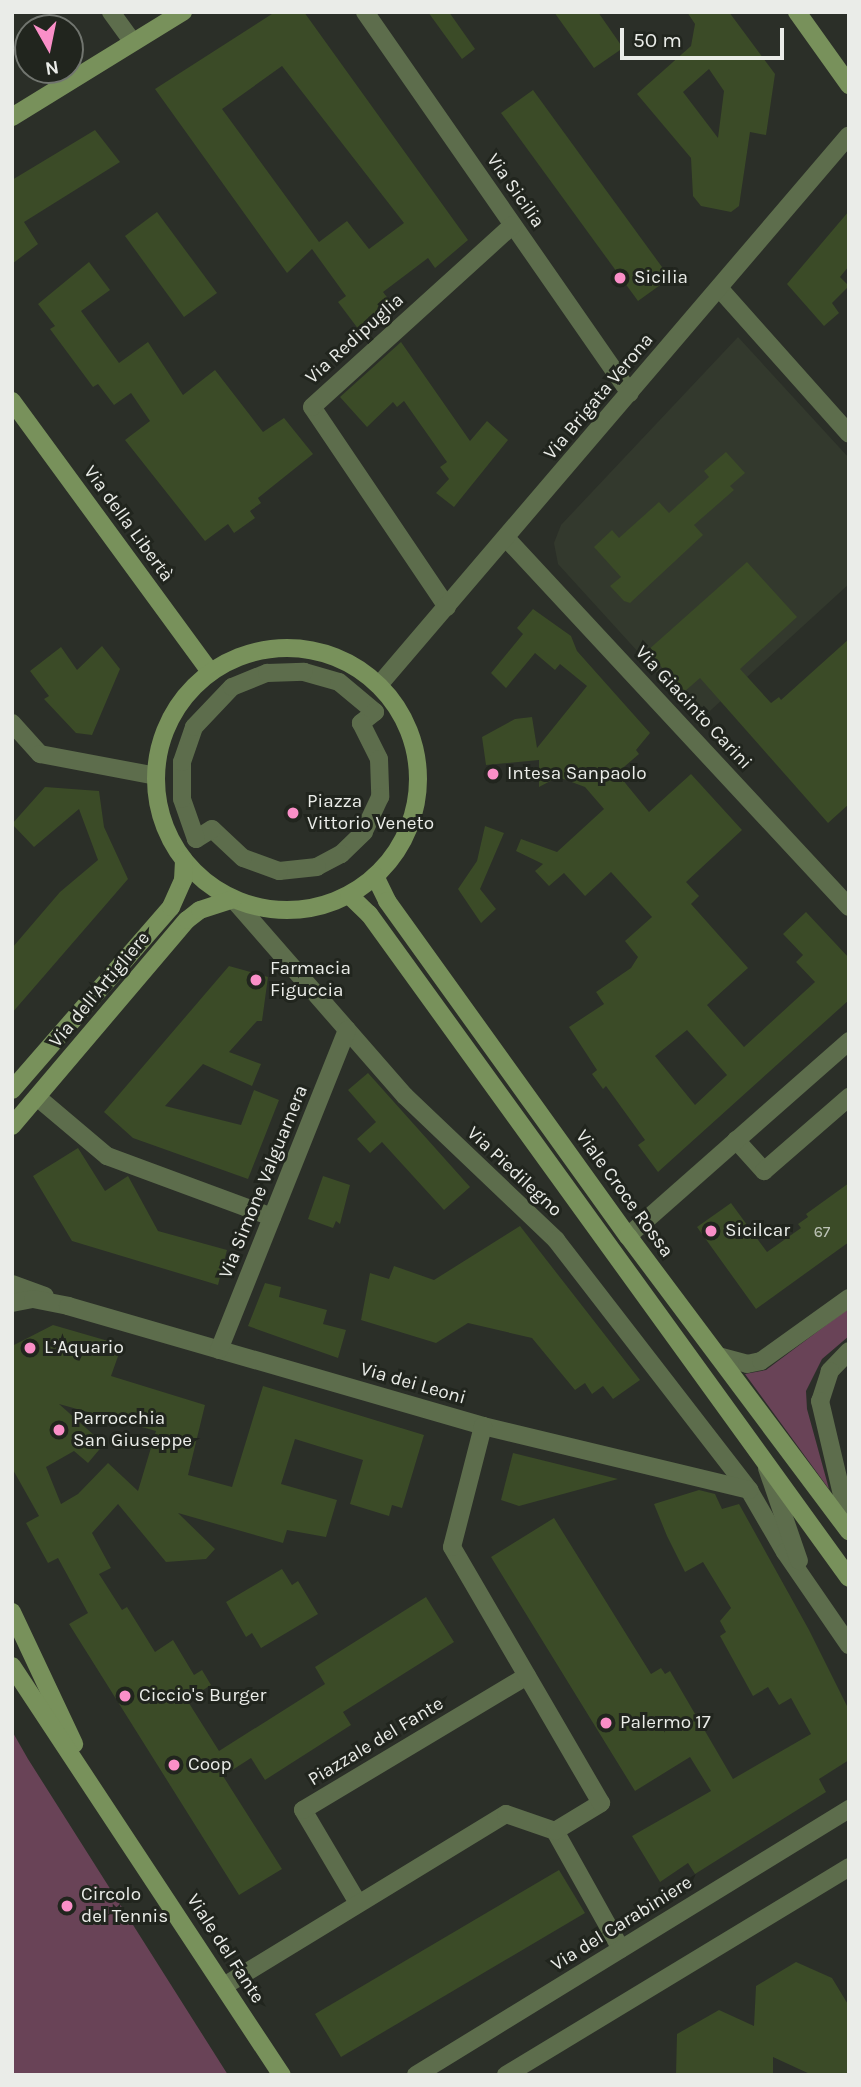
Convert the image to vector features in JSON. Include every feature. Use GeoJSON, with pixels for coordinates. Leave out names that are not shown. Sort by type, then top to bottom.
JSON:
{"type":"FeatureCollection","features":[{"type":"Feature","properties":{"kind":"street"},"geometry":{"type":"LineString","coordinates":[[111,12],[133,42]]}},
{"type":"Feature","properties":{"kind":"street"},"geometry":{"type":"LineString","coordinates":[[12,117],[183,12]]}},
{"type":"Feature","properties":{"kind":"street","name":"Via Sicilia"},"geometry":{"type":"LineString","coordinates":[[365,12],[630,393]]}},
{"type":"Feature","properties":{"kind":"street"},"geometry":{"type":"LineString","coordinates":[[797,12],[849,85]]}},
{"type":"Feature","properties":{"kind":"street","name":"Via Brigata Verona"},"geometry":{"type":"LineString","coordinates":[[379,685],[849,135]]}},
{"type":"Feature","properties":{"kind":"street","name":"Via Redipuglia"},"geometry":{"type":"LineString","coordinates":[[447,607],[312,407],[513,225]]}},
{"type":"Feature","properties":{"kind":"street"},"geometry":{"type":"LineString","coordinates":[[719,288],[849,434]]}},
{"type":"Feature","properties":{"kind":"street","name":"Via della Libertà"},"geometry":{"type":"LineString","coordinates":[[12,401],[210,673]]}},
{"type":"Feature","properties":{"kind":"street","name":"Via Giacinto Carini"},"geometry":{"type":"LineString","coordinates":[[506,538],[849,907]]}},
{"type":"Feature","properties":{"kind":"street"},"geometry":{"type":"LineString","coordinates":[[273,649],[308,649],[341,659],[379,685],[407,723],[419,780],[405,836],[375,876],[349,895],[321,905],[285,910],[233,900],[216,891],[184,860],[163,823],[156,776],[171,719],[210,673],[239,657],[273,649]]}},
{"type":"Feature","properties":{"kind":"street"},"geometry":{"type":"LineString","coordinates":[[304,672],[339,682],[375,712],[361,723],[379,760],[380,797],[364,832],[341,854],[317,867],[279,870],[243,858],[212,828],[196,839],[182,799],[182,762],[199,719],[232,687],[267,673],[304,672]]}},
{"type":"Feature","properties":{"kind":"street"},"geometry":{"type":"LineString","coordinates":[[12,723],[40,754],[156,776]]}},
{"type":"Feature","properties":{"kind":"street","name":"Via dell'Artigliere"},"geometry":{"type":"LineString","coordinates":[[12,1090],[171,907],[183,880],[184,860]]}},
{"type":"Feature","properties":{"kind":"street","name":"Viale Croce Rossa"},"geometry":{"type":"LineString","coordinates":[[375,876],[387,901],[628,1236],[849,1531]]}},
{"type":"Feature","properties":{"kind":"street"},"geometry":{"type":"LineString","coordinates":[[349,895],[369,914],[849,1578]]}},
{"type":"Feature","properties":{"kind":"street","name":"Via dell'Artigliere"},"geometry":{"type":"LineString","coordinates":[[12,1126],[187,920],[200,910],[233,900]]}},
{"type":"Feature","properties":{"kind":"street","name":"Via Piedilegno"},"geometry":{"type":"LineString","coordinates":[[233,900],[405,1096],[556,1240],[749,1490]]}},
{"type":"Feature","properties":{"kind":"street","name":"Via Simone Valguarnera"},"geometry":{"type":"LineString","coordinates":[[219,1350],[347,1030]]}},
{"type":"Feature","properties":{"kind":"street"},"geometry":{"type":"LineString","coordinates":[[628,1236],[849,1041]]}},
{"type":"Feature","properties":{"kind":"street"},"geometry":{"type":"LineString","coordinates":[[37,1097],[107,1156],[272,1217]]}},
{"type":"Feature","properties":{"kind":"street"},"geometry":{"type":"LineString","coordinates":[[736,1140],[764,1171],[849,1097]]}},
{"type":"Feature","properties":{"kind":"street"},"geometry":{"type":"LineString","coordinates":[[12,1284],[68,1306]]}},
{"type":"Feature","properties":{"kind":"street"},"geometry":{"type":"LineString","coordinates":[[718,1356],[747,1364],[761,1362],[849,1298]]}},
{"type":"Feature","properties":{"kind":"street"},"geometry":{"type":"LineString","coordinates":[[12,1303],[33,1299],[68,1306]]}},
{"type":"Feature","properties":{"kind":"street","name":"Via dei Leoni"},"geometry":{"type":"LineString","coordinates":[[68,1306],[483,1426],[749,1490]]}},
{"type":"Feature","properties":{"kind":"street"},"geometry":{"type":"LineString","coordinates":[[849,1351],[821,1387],[821,1415],[849,1525]]}},
{"type":"Feature","properties":{"kind":"street"},"geometry":{"type":"LineString","coordinates":[[483,1426],[452,1548],[601,1803],[555,1831]]}},
{"type":"Feature","properties":{"kind":"street"},"geometry":{"type":"LineString","coordinates":[[830,1442],[849,1467]]}},
{"type":"Feature","properties":{"kind":"street"},"geometry":{"type":"LineString","coordinates":[[766,1465],[810,1588]]}},
{"type":"Feature","properties":{"kind":"street"},"geometry":{"type":"LineString","coordinates":[[749,1490],[849,1645]]}},
{"type":"Feature","properties":{"kind":"street","name":"Viale del Fante"},"geometry":{"type":"LineString","coordinates":[[12,1612],[88,1776]]}},
{"type":"Feature","properties":{"kind":"street","name":"Viale del Fante"},"geometry":{"type":"LineString","coordinates":[[12,1666],[35,1705],[88,1776],[282,2075]]}},
{"type":"Feature","properties":{"kind":"street","name":"Piazzale del Fante"},"geometry":{"type":"LineString","coordinates":[[358,1903],[303,1810],[527,1676]]}},
{"type":"Feature","properties":{"kind":"street","name":"Via del Carabiniere"},"geometry":{"type":"LineString","coordinates":[[416,2075],[849,1809]]}},
{"type":"Feature","properties":{"kind":"street"},"geometry":{"type":"LineString","coordinates":[[224,1986],[506,1814],[555,1831],[621,1949]]}},
{"type":"Feature","properties":{"kind":"street"},"geometry":{"type":"LineString","coordinates":[[506,2075],[849,1867]]}},
{"type":"Feature","properties":{"kind":"shaded area"},"geometry":{"type":"Polygon","coordinates":[[[738,337],[849,458],[849,584],[700,720],[558,564],[554,543],[561,525],[738,337]]]}},
{"type":"Feature","properties":{"kind":"shaded area"},"geometry":{"type":"Polygon","coordinates":[[[849,1308],[849,1336],[822,1359],[806,1391],[807,1409],[829,1489],[745,1374],[766,1370],[849,1308]]]}},
{"type":"Feature","properties":{"kind":"shaded area","name":"Circolo del Tennis"},"geometry":{"type":"Polygon","coordinates":[[[12,1731],[28,1759],[228,2075],[12,2075],[12,1731]]]}},
{"type":"Feature","properties":{"kind":"building"},"geometry":{"type":"Polygon","coordinates":[[[275,12],[304,12],[468,240],[435,268],[428,258],[383,292],[396,309],[362,334],[338,302],[346,296],[312,249],[287,273],[155,89],[275,12]],[[282,66],[222,109],[319,242],[347,221],[369,249],[404,223],[282,66]]]}},
{"type":"Feature","properties":{"kind":"building"},"geometry":{"type":"Polygon","coordinates":[[[428,12],[449,12],[475,49],[462,59],[428,12]]]}},
{"type":"Feature","properties":{"kind":"building"},"geometry":{"type":"Polygon","coordinates":[[[554,12],[598,12],[623,48],[594,68],[554,12]]]}},
{"type":"Feature","properties":{"kind":"building"},"geometry":{"type":"Polygon","coordinates":[[[687,12],[729,12],[775,74],[766,135],[750,132],[739,206],[731,212],[701,206],[693,196],[691,158],[637,94],[691,46],[695,24],[687,12]],[[709,69],[683,92],[718,138],[724,91],[709,69]]]}},
{"type":"Feature","properties":{"kind":"building"},"geometry":{"type":"Polygon","coordinates":[[[533,90],[670,278],[638,301],[501,113],[533,90]]]}},
{"type":"Feature","properties":{"kind":"building"},"geometry":{"type":"Polygon","coordinates":[[[95,130],[120,162],[24,222],[38,244],[12,264],[12,180],[95,130]]]}},
{"type":"Feature","properties":{"kind":"building"},"geometry":{"type":"Polygon","coordinates":[[[849,211],[849,266],[840,277],[849,286],[832,303],[839,313],[824,326],[787,284],[849,211]]]}},
{"type":"Feature","properties":{"kind":"building"},"geometry":{"type":"Polygon","coordinates":[[[157,212],[217,293],[184,317],[125,236],[157,212]]]}},
{"type":"Feature","properties":{"kind":"building"},"geometry":{"type":"Polygon","coordinates":[[[89,262],[110,290],[81,311],[119,363],[148,342],[183,395],[215,370],[263,432],[284,418],[313,454],[258,498],[261,503],[250,511],[255,518],[234,533],[228,524],[205,541],[125,440],[150,421],[131,393],[114,405],[98,384],[93,387],[50,329],[55,326],[38,304],[89,262]]]}},
{"type":"Feature","properties":{"kind":"building"},"geometry":{"type":"Polygon","coordinates":[[[401,342],[470,441],[487,421],[508,440],[454,507],[436,493],[449,479],[440,467],[447,462],[404,401],[397,407],[393,402],[367,427],[340,397],[401,342]]]}},
{"type":"Feature","properties":{"kind":"building"},"geometry":{"type":"Polygon","coordinates":[[[726,452],[745,473],[730,486],[734,490],[694,525],[703,535],[630,603],[624,601],[610,586],[621,577],[594,547],[612,530],[619,538],[659,502],[669,513],[709,477],[704,471],[726,452]]]}},
{"type":"Feature","properties":{"kind":"building"},"geometry":{"type":"Polygon","coordinates":[[[747,562],[797,617],[740,669],[771,703],[779,697],[781,700],[849,639],[849,804],[828,823],[700,678],[684,692],[647,651],[747,562]]]}},
{"type":"Feature","properties":{"kind":"building"},"geometry":{"type":"Polygon","coordinates":[[[533,609],[571,636],[577,651],[650,733],[636,750],[639,754],[617,773],[649,812],[691,774],[742,830],[686,882],[699,896],[691,904],[748,968],[707,1005],[744,1047],[815,982],[796,962],[803,955],[783,934],[806,912],[849,958],[849,1000],[658,1172],[638,1145],[645,1140],[606,1086],[603,1089],[592,1074],[597,1070],[569,1027],[604,1004],[596,992],[631,968],[638,957],[625,941],[652,917],[611,872],[585,896],[564,873],[549,886],[535,871],[543,864],[516,851],[521,839],[557,852],[604,809],[585,787],[558,777],[539,787],[539,760],[486,765],[482,737],[515,719],[532,717],[537,748],[587,686],[560,664],[555,670],[535,653],[506,688],[491,673],[523,634],[517,628],[533,609]],[[687,1030],[655,1056],[695,1105],[727,1075],[687,1030]]]}},
{"type":"Feature","properties":{"kind":"building"},"geometry":{"type":"Polygon","coordinates":[[[102,646],[120,669],[92,735],[76,733],[44,699],[49,696],[30,671],[61,647],[77,670],[102,646]]]}},
{"type":"Feature","properties":{"kind":"building"},"geometry":{"type":"Polygon","coordinates":[[[45,787],[99,791],[104,827],[128,879],[12,1013],[12,948],[60,892],[98,860],[79,809],[34,847],[12,824],[45,787]]]}},
{"type":"Feature","properties":{"kind":"building"},"geometry":{"type":"Polygon","coordinates":[[[485,826],[504,833],[480,889],[496,909],[481,923],[458,889],[477,861],[485,826]]]}},
{"type":"Feature","properties":{"kind":"building"},"geometry":{"type":"Polygon","coordinates":[[[229,966],[268,977],[262,1021],[257,1021],[229,1052],[261,1064],[252,1086],[203,1064],[165,1106],[241,1125],[254,1090],[279,1100],[248,1179],[133,1138],[104,1112],[229,966]]]}},
{"type":"Feature","properties":{"kind":"building"},"geometry":{"type":"Polygon","coordinates":[[[368,1073],[470,1187],[444,1210],[382,1142],[370,1153],[357,1139],[376,1122],[348,1090],[368,1073]]]}},
{"type":"Feature","properties":{"kind":"building"},"geometry":{"type":"Polygon","coordinates":[[[78,1148],[105,1191],[128,1176],[158,1231],[227,1250],[218,1285],[72,1241],[33,1176],[78,1148]]]}},
{"type":"Feature","properties":{"kind":"building"},"geometry":{"type":"Polygon","coordinates":[[[323,1176],[350,1185],[340,1224],[336,1221],[333,1228],[308,1219],[323,1176]]]}},
{"type":"Feature","properties":{"kind":"building"},"geometry":{"type":"Polygon","coordinates":[[[849,1183],[849,1242],[756,1309],[697,1227],[731,1203],[767,1252],[801,1228],[798,1224],[808,1217],[806,1214],[849,1183]]]}},
{"type":"Feature","properties":{"kind":"building"},"geometry":{"type":"Polygon","coordinates":[[[520,1226],[640,1380],[613,1399],[603,1386],[592,1394],[585,1383],[575,1390],[532,1338],[468,1323],[436,1343],[361,1320],[370,1273],[389,1279],[394,1266],[434,1280],[520,1226]]]}},
{"type":"Feature","properties":{"kind":"building"},"geometry":{"type":"Polygon","coordinates":[[[265,1283],[281,1287],[279,1297],[327,1310],[323,1324],[346,1330],[338,1358],[248,1326],[265,1283]]]}},
{"type":"Feature","properties":{"kind":"building"},"geometry":{"type":"Polygon","coordinates":[[[53,1325],[122,1345],[111,1376],[205,1405],[188,1475],[232,1487],[263,1386],[424,1435],[402,1508],[392,1505],[389,1516],[350,1504],[363,1460],[295,1439],[281,1484],[337,1500],[326,1537],[287,1530],[283,1543],[178,1513],[215,1549],[206,1559],[166,1562],[118,1504],[92,1533],[111,1568],[99,1574],[122,1610],[127,1607],[155,1652],[173,1640],[194,1675],[202,1670],[211,1685],[187,1700],[219,1751],[325,1684],[315,1667],[426,1597],[454,1642],[343,1712],[351,1725],[265,1780],[251,1758],[223,1776],[282,1869],[239,1895],[69,1624],[88,1613],[58,1558],[48,1563],[26,1523],[39,1516],[12,1468],[12,1346],[53,1325]],[[59,1404],[104,1444],[88,1463],[74,1451],[46,1467],[61,1504],[78,1494],[108,1463],[138,1491],[156,1431],[59,1404]]]}},
{"type":"Feature","properties":{"kind":"building"},"geometry":{"type":"Polygon","coordinates":[[[513,1453],[618,1479],[519,1506],[501,1500],[513,1453]]]}},
{"type":"Feature","properties":{"kind":"building"},"geometry":{"type":"Polygon","coordinates":[[[699,1490],[715,1494],[722,1509],[739,1504],[809,1630],[849,1710],[849,1760],[819,1779],[826,1792],[695,1874],[688,1863],[660,1882],[632,1836],[711,1791],[690,1757],[635,1791],[491,1557],[554,1518],[651,1674],[661,1668],[665,1674],[670,1671],[733,1779],[811,1734],[791,1698],[779,1705],[768,1687],[753,1696],[720,1636],[726,1632],[720,1621],[731,1608],[703,1562],[685,1572],[667,1536],[654,1504],[699,1490]]]}},
{"type":"Feature","properties":{"kind":"building"},"geometry":{"type":"Polygon","coordinates":[[[282,1569],[292,1585],[298,1581],[318,1614],[261,1648],[252,1633],[246,1637],[226,1602],[282,1569]]]}},
{"type":"Feature","properties":{"kind":"building"},"geometry":{"type":"Polygon","coordinates":[[[559,1870],[585,1913],[341,2057],[315,2014],[559,1870]]]}},
{"type":"Feature","properties":{"kind":"building"},"geometry":{"type":"Polygon","coordinates":[[[796,1962],[832,1978],[849,2006],[849,2075],[812,2075],[773,2057],[773,2075],[676,2075],[677,2034],[719,2010],[754,2026],[756,1986],[796,1962]]]}},
{"type":"Feature","properties":{"kind":"place","name":"Sicilia"},"geometry":{"type":"Point","coordinates":[620,278]}},
{"type":"Feature","properties":{"kind":"place","name":"Intesa Sanpaolo"},"geometry":{"type":"Point","coordinates":[493,774]}},
{"type":"Feature","properties":{"kind":"place","name":"Piazza Vittorio Veneto"},"geometry":{"type":"Point","coordinates":[293,813]}},
{"type":"Feature","properties":{"kind":"place","name":"Farmacia Figuccia"},"geometry":{"type":"Point","coordinates":[256,980]}},
{"type":"Feature","properties":{"kind":"place","name":"Sicilcar"},"geometry":{"type":"Point","coordinates":[711,1231]}},
{"type":"Feature","properties":{"kind":"place","name":"L’Aquario"},"geometry":{"type":"Point","coordinates":[30,1348]}},
{"type":"Feature","properties":{"kind":"place","name":"Parrocchia San Giuseppe"},"geometry":{"type":"Point","coordinates":[59,1430]}},
{"type":"Feature","properties":{"kind":"place","name":"Ciccio's Burger"},"geometry":{"type":"Point","coordinates":[125,1696]}},
{"type":"Feature","properties":{"kind":"place","name":"Palermo 17"},"geometry":{"type":"Point","coordinates":[606,1723]}},
{"type":"Feature","properties":{"kind":"place","name":"Coop"},"geometry":{"type":"Point","coordinates":[174,1765]}},
{"type":"Feature","properties":{"kind":"place","name":"Circolo del Tennis"},"geometry":{"type":"Point","coordinates":[67,1906]}}]}
